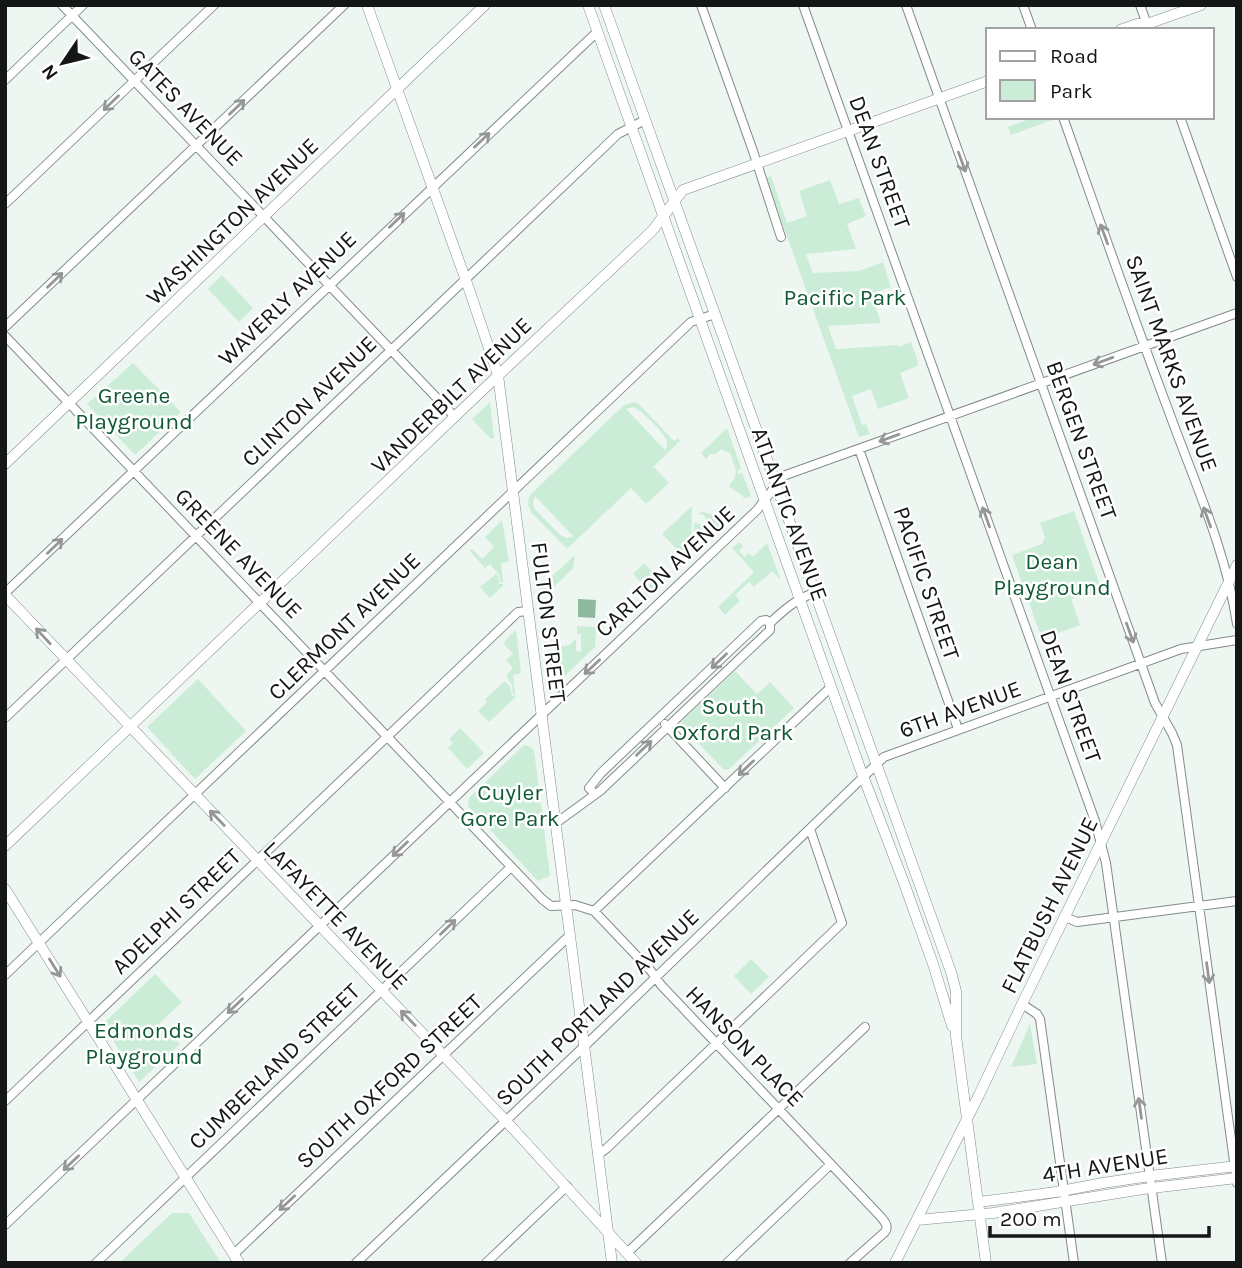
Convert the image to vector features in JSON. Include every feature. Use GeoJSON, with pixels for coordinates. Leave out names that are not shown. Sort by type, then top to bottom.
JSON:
{"type":"FeatureCollection","features":[{"type":"Feature","properties":{"kind":"main road","name":"FULTON STREET"},"geometry":{"type":"LineString","coordinates":[[368,5],[498,375],[611,1263]]}},
{"type":"Feature","properties":{"kind":"main road","name":"WASHINGTON AVENUE"},"geometry":{"type":"LineString","coordinates":[[5,464],[485,5]]}},
{"type":"Feature","properties":{"kind":"main road","name":"ATLANTIC AVENUE"},"geometry":{"type":"LineString","coordinates":[[587,5],[863,777],[899,870],[956,1036]]}},
{"type":"Feature","properties":{"kind":"main road","name":"ATLANTIC AVENUE"},"geometry":{"type":"LineString","coordinates":[[604,5],[949,966],[956,991],[956,1036],[986,1263]]}},
{"type":"Feature","properties":{"kind":"main road"},"geometry":{"type":"LineString","coordinates":[[1126,28],[1137,24],[1146,28],[1201,5]]}},
{"type":"Feature","properties":{"kind":"main road","name":"VANDERBILT AVENUE"},"geometry":{"type":"LineString","coordinates":[[5,846],[652,231],[683,190],[986,82]]}},
{"type":"Feature","properties":{"kind":"main road","name":"FLATBUSH AVENUE"},"geometry":{"type":"LineString","coordinates":[[896,1262],[1237,565]]}},
{"type":"Feature","properties":{"kind":"main road","name":"LAFAYETTE AVENUE"},"geometry":{"type":"LineString","coordinates":[[5,594],[506,1121],[636,1263]]}},
{"type":"Feature","properties":{"kind":"main road"},"geometry":{"type":"LineString","coordinates":[[5,889],[236,1258]]}},
{"type":"Feature","properties":{"kind":"main road","name":"4TH AVENUE"},"geometry":{"type":"LineString","coordinates":[[917,1220],[979,1208],[1057,1203],[1064,1195],[1150,1176],[1235,1166]]}},
{"type":"Feature","properties":{"kind":"main road","name":"4TH AVENUE"},"geometry":{"type":"LineString","coordinates":[[1064,1195],[1236,1179]]}},
{"type":"Feature","properties":{"kind":"street","name":"GATES AVENUE"},"geometry":{"type":"LineString","coordinates":[[62,5],[455,417]]}},
{"type":"Feature","properties":{"kind":"street"},"geometry":{"type":"LineString","coordinates":[[5,80],[83,5]]}},
{"type":"Feature","properties":{"kind":"street"},"geometry":{"type":"LineString","coordinates":[[5,204],[214,5]]}},
{"type":"Feature","properties":{"kind":"street"},"geometry":{"type":"LineString","coordinates":[[5,327],[344,5]]}},
{"type":"Feature","properties":{"kind":"street"},"geometry":{"type":"LineString","coordinates":[[701,5],[781,237]]}},
{"type":"Feature","properties":{"kind":"street","name":"DEAN STREET"},"geometry":{"type":"LineString","coordinates":[[803,5],[1095,821],[1105,863],[1162,1263]]}},
{"type":"Feature","properties":{"kind":"street","name":"BERGEN STREET"},"geometry":{"type":"LineString","coordinates":[[906,5],[1155,703],[1177,745],[1236,1179]]}},
{"type":"Feature","properties":{"kind":"street"},"geometry":{"type":"LineString","coordinates":[[1023,5],[1031,28]]}},
{"type":"Feature","properties":{"kind":"street"},"geometry":{"type":"LineString","coordinates":[[1140,5],[1146,28]]}},
{"type":"Feature","properties":{"kind":"street","name":"WAVERLY AVENUE"},"geometry":{"type":"LineString","coordinates":[[5,594],[597,32]]}},
{"type":"Feature","properties":{"kind":"street","name":"SAINT MARKS AVENUE"},"geometry":{"type":"LineString","coordinates":[[1064,119],[1224,561],[1237,624]]}},
{"type":"Feature","properties":{"kind":"street"},"geometry":{"type":"LineString","coordinates":[[1181,119],[1237,277]]}},
{"type":"Feature","properties":{"kind":"street","name":"CLINTON AVENUE"},"geometry":{"type":"LineString","coordinates":[[5,718],[618,134],[645,120]]}},
{"type":"Feature","properties":{"kind":"street","name":"CARLTON AVENUE"},"geometry":{"type":"LineString","coordinates":[[5,1225],[757,510],[785,475],[1237,313]]}},
{"type":"Feature","properties":{"kind":"street","name":"CLERMONT AVENUE"},"geometry":{"type":"LineString","coordinates":[[5,975],[691,322],[715,314]]}},
{"type":"Feature","properties":{"kind":"street","name":"GREENE AVENUE"},"geometry":{"type":"LineString","coordinates":[[5,335],[510,867],[547,904],[566,906]]}},
{"type":"Feature","properties":{"kind":"street","name":"PACIFIC STREET"},"geometry":{"type":"LineString","coordinates":[[859,449],[953,731]]}},
{"type":"Feature","properties":{"kind":"street"},"geometry":{"type":"LineString","coordinates":[[770,623],[800,599],[814,593]]}},
{"type":"Feature","properties":{"kind":"street","name":"ADELPHI STREET"},"geometry":{"type":"LineString","coordinates":[[5,1101],[518,612],[529,611]]}},
{"type":"Feature","properties":{"kind":"street"},"geometry":{"type":"LineString","coordinates":[[595,794],[589,788],[592,783],[761,621],[770,623]]}},
{"type":"Feature","properties":{"kind":"street"},"geometry":{"type":"LineString","coordinates":[[556,823],[595,794],[667,727],[770,630],[770,623]]}},
{"type":"Feature","properties":{"kind":"street","name":"6TH AVENUE"},"geometry":{"type":"LineString","coordinates":[[863,777],[886,756],[953,731],[1181,649],[1237,640]]}},
{"type":"Feature","properties":{"kind":"street"},"geometry":{"type":"LineString","coordinates":[[566,906],[575,905],[594,911],[831,687]]}},
{"type":"Feature","properties":{"kind":"street"},"geometry":{"type":"LineString","coordinates":[[660,717],[725,788]]}},
{"type":"Feature","properties":{"kind":"street","name":"SOUTH PORTLAND AVENUE"},"geometry":{"type":"LineString","coordinates":[[356,1263],[863,777]]}},
{"type":"Feature","properties":{"kind":"street"},"geometry":{"type":"LineString","coordinates":[[598,1155],[842,923],[810,830]]}},
{"type":"Feature","properties":{"kind":"street","name":"CUMBERLAND STREET"},"geometry":{"type":"LineString","coordinates":[[96,1263],[510,867]]}},
{"type":"Feature","properties":{"kind":"street"},"geometry":{"type":"LineString","coordinates":[[1065,917],[1077,922],[1237,901]]}},
{"type":"Feature","properties":{"kind":"street","name":"HANSON PLACE"},"geometry":{"type":"LineString","coordinates":[[594,911],[880,1216],[887,1227],[883,1235],[850,1263]]}},
{"type":"Feature","properties":{"kind":"street","name":"SOUTH OXFORD STREET"},"geometry":{"type":"LineString","coordinates":[[236,1258],[443,1055],[570,936]]}},
{"type":"Feature","properties":{"kind":"street"},"geometry":{"type":"LineString","coordinates":[[935,971],[949,966]]}},
{"type":"Feature","properties":{"kind":"street"},"geometry":{"type":"LineString","coordinates":[[1022,1004],[1040,1019],[1074,1263]]}},
{"type":"Feature","properties":{"kind":"street"},"geometry":{"type":"LineString","coordinates":[[627,1252],[864,1027]]}},
{"type":"Feature","properties":{"kind":"street"},"geometry":{"type":"LineString","coordinates":[[727,1263],[831,1164]]}},
{"type":"Feature","properties":{"kind":"street"},"geometry":{"type":"LineString","coordinates":[[486,1263],[567,1186]]}},
{"type":"Feature","properties":{"kind":"green space"},"geometry":{"type":"Polygon","coordinates":[[[1029,119],[1052,120],[1011,135],[1008,127],[1029,119]]]}},
{"type":"Feature","properties":{"kind":"green space","name":"Pacific Park"},"geometry":{"type":"Polygon","coordinates":[[[771,176],[787,223],[807,216],[799,191],[830,180],[839,204],[859,198],[866,216],[847,224],[856,249],[806,254],[813,273],[859,271],[883,262],[891,287],[871,294],[881,323],[828,326],[836,349],[899,347],[911,342],[917,366],[900,373],[909,398],[878,409],[871,389],[852,396],[862,425],[866,424],[870,434],[859,437],[766,178],[771,176]]]}},
{"type":"Feature","properties":{"kind":"green space"},"geometry":{"type":"Polygon","coordinates":[[[222,275],[253,308],[239,322],[208,289],[222,275]]]}},
{"type":"Feature","properties":{"kind":"green space","name":"Greene Playground"},"geometry":{"type":"Polygon","coordinates":[[[133,363],[181,412],[135,455],[87,404],[133,363]]]}},
{"type":"Feature","properties":{"kind":"green space"},"geometry":{"type":"Polygon","coordinates":[[[490,402],[494,438],[491,439],[472,419],[490,402]]]}},
{"type":"Feature","properties":{"kind":"green space"},"geometry":{"type":"Polygon","coordinates":[[[633,402],[639,404],[674,441],[678,438],[680,441],[650,470],[654,467],[669,483],[646,504],[631,488],[567,549],[531,512],[528,505],[529,496],[623,406],[633,402]],[[633,407],[626,409],[665,450],[667,443],[664,435],[633,407]],[[535,496],[534,508],[560,535],[573,537],[573,536],[535,496]]]}},
{"type":"Feature","properties":{"kind":"green space"},"geometry":{"type":"Polygon","coordinates":[[[727,428],[741,468],[737,472],[742,472],[750,497],[744,498],[729,486],[736,470],[730,453],[721,449],[706,459],[701,453],[727,428]]]}},
{"type":"Feature","properties":{"kind":"green space"},"geometry":{"type":"Polygon","coordinates":[[[692,506],[691,556],[687,560],[662,534],[692,506]]]}},
{"type":"Feature","properties":{"kind":"green space","name":"Dean Playground"},"geometry":{"type":"Polygon","coordinates":[[[1074,511],[1101,588],[1071,599],[1080,625],[1042,639],[1012,555],[1042,544],[1045,537],[1040,523],[1074,511]]]}},
{"type":"Feature","properties":{"kind":"green space"},"geometry":{"type":"Polygon","coordinates":[[[702,512],[714,516],[720,528],[694,553],[694,523],[704,525],[707,521],[704,515],[698,514],[702,512]]]}},
{"type":"Feature","properties":{"kind":"green space"},"geometry":{"type":"Polygon","coordinates":[[[502,520],[509,561],[501,564],[503,582],[500,582],[499,575],[490,564],[485,568],[470,551],[472,549],[482,559],[494,547],[485,537],[502,520]]]}},
{"type":"Feature","properties":{"kind":"green space"},"geometry":{"type":"Polygon","coordinates":[[[739,542],[743,546],[739,551],[745,557],[749,553],[753,557],[767,543],[781,580],[772,571],[754,587],[749,582],[735,595],[740,601],[725,615],[718,607],[754,572],[732,548],[739,542]]]}},
{"type":"Feature","properties":{"kind":"green space"},"geometry":{"type":"Polygon","coordinates":[[[575,555],[573,568],[552,589],[543,590],[540,587],[575,555]]]}},
{"type":"Feature","properties":{"kind":"green space"},"geometry":{"type":"Polygon","coordinates":[[[644,563],[654,573],[643,584],[633,574],[644,563]]]}},
{"type":"Feature","properties":{"kind":"green space"},"geometry":{"type":"Polygon","coordinates":[[[496,574],[499,584],[503,586],[490,598],[480,587],[496,574]]]}},
{"type":"Feature","properties":{"kind":"green space"},"geometry":{"type":"Polygon","coordinates":[[[661,574],[666,579],[651,595],[642,595],[642,592],[661,574]]]}},
{"type":"Feature","properties":{"kind":"green space"},"geometry":{"type":"Polygon","coordinates":[[[577,626],[596,627],[595,647],[551,689],[548,655],[557,653],[557,647],[570,645],[576,640],[576,651],[581,652],[581,634],[577,634],[577,626]]]}},
{"type":"Feature","properties":{"kind":"green space"},"geometry":{"type":"Polygon","coordinates":[[[516,630],[521,673],[513,675],[513,695],[512,685],[506,676],[513,668],[506,660],[513,654],[503,643],[516,630]]]}},
{"type":"Feature","properties":{"kind":"green space","name":"South Oxford Park"},"geometry":{"type":"Polygon","coordinates":[[[735,671],[757,694],[770,682],[794,708],[729,769],[724,770],[681,722],[735,671]]]}},
{"type":"Feature","properties":{"kind":"green space"},"geometry":{"type":"Polygon","coordinates":[[[198,679],[246,731],[195,779],[147,727],[198,679]]]}},
{"type":"Feature","properties":{"kind":"green space"},"geometry":{"type":"Polygon","coordinates":[[[504,682],[510,686],[512,696],[516,697],[489,722],[478,711],[487,702],[485,699],[504,682]]]}},
{"type":"Feature","properties":{"kind":"green space"},"geometry":{"type":"Polygon","coordinates":[[[460,728],[484,753],[467,769],[448,748],[453,743],[449,739],[460,728]]]}},
{"type":"Feature","properties":{"kind":"green space","name":"Cuyler Gore Park"},"geometry":{"type":"Polygon","coordinates":[[[524,745],[534,750],[550,876],[538,881],[468,806],[469,798],[524,745]]]}},
{"type":"Feature","properties":{"kind":"green space"},"geometry":{"type":"Polygon","coordinates":[[[751,959],[769,977],[751,994],[734,976],[751,959]]]}},
{"type":"Feature","properties":{"kind":"green space","name":"Edmonds Playground"},"geometry":{"type":"Polygon","coordinates":[[[155,974],[182,1002],[160,1023],[180,1044],[139,1082],[103,1024],[155,974]]]}},
{"type":"Feature","properties":{"kind":"green space"},"geometry":{"type":"Polygon","coordinates":[[[1030,1024],[1037,1064],[1011,1067],[1030,1024]]]}},
{"type":"Feature","properties":{"kind":"green space"},"geometry":{"type":"Polygon","coordinates":[[[172,1213],[189,1213],[221,1263],[119,1263],[172,1213]]]}},
{"type":"Feature","properties":{"kind":"shaded area"},"geometry":{"type":"Polygon","coordinates":[[[578,599],[596,600],[595,618],[578,617],[578,599]]]}}]}
